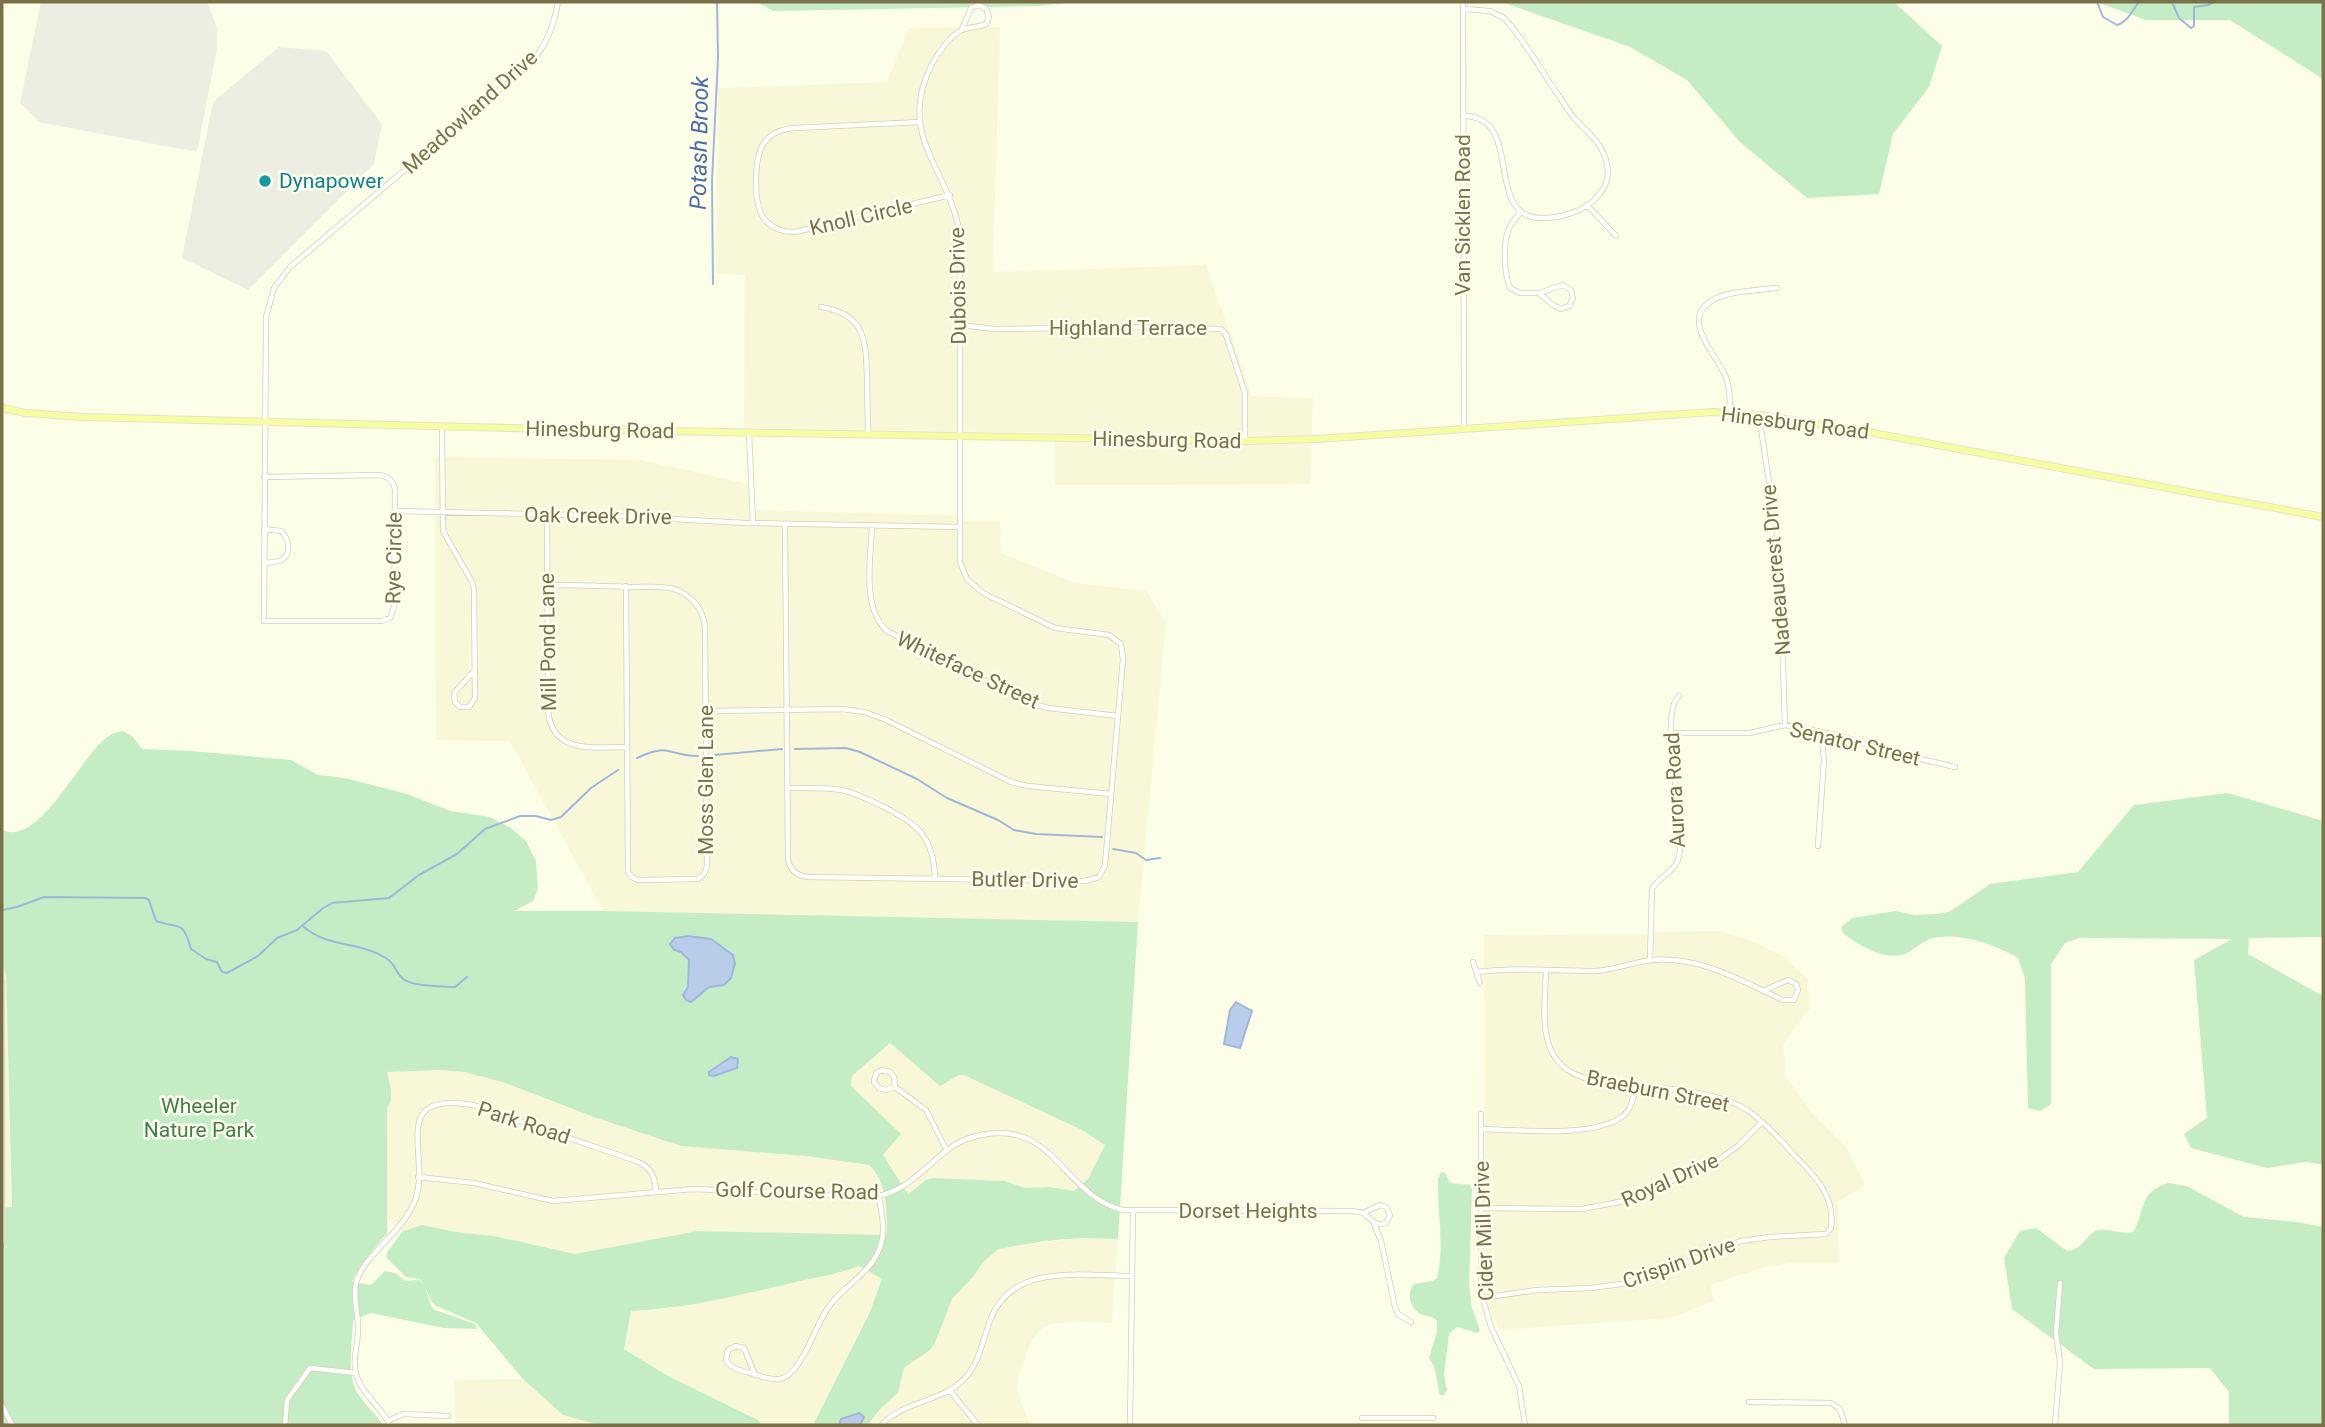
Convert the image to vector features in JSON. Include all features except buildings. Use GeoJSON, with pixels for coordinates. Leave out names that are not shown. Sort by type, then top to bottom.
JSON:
{"type":"FeatureCollection","features":[{"type":"Feature","properties":{"kind":"main road","name":"Hinesburg Road"},"geometry":{"type":"LineString","coordinates":[[2,408],[64,416],[750,433],[1245,441],[1317,439],[1730,413],[1838,426],[2323,517]]}},
{"type":"Feature","properties":{"kind":"street","name":"Meadowland Drive"},"geometry":{"type":"LineString","coordinates":[[265,421],[266,317],[271,296],[281,277],[304,254],[522,72],[546,41],[558,2]]}},
{"type":"Feature","properties":{"kind":"street","name":"Van Sicklen Road"},"geometry":{"type":"LineString","coordinates":[[1463,2],[1464,429]]}},
{"type":"Feature","properties":{"kind":"street","name":"Dubois Drive"},"geometry":{"type":"LineString","coordinates":[[961,437],[960,241],[950,195],[927,153],[920,122],[922,95],[929,72],[945,45],[962,29],[971,8],[979,5],[986,9],[989,17],[986,24],[962,29]]}},
{"type":"Feature","properties":{"kind":"street"},"geometry":{"type":"LineString","coordinates":[[1463,9],[1490,11],[1504,18],[1573,117],[1601,147],[1607,166],[1606,179],[1599,195],[1588,206],[1573,213],[1546,218],[1521,212],[1510,195],[1494,130],[1482,119],[1463,116]]}},
{"type":"Feature","properties":{"kind":"street","name":"Knoll Circle"},"geometry":{"type":"LineString","coordinates":[[920,122],[794,128],[776,132],[765,142],[757,158],[758,208],[771,225],[795,232],[950,195]]}},
{"type":"Feature","properties":{"kind":"street"},"geometry":{"type":"LineString","coordinates":[[1588,206],[1616,236]]}},
{"type":"Feature","properties":{"kind":"street"},"geometry":{"type":"LineString","coordinates":[[1521,212],[1507,234],[1507,280],[1510,288],[1516,292],[1539,293],[1563,285],[1571,290],[1573,298],[1569,306],[1561,309],[1539,293]]}},
{"type":"Feature","properties":{"kind":"street"},"geometry":{"type":"LineString","coordinates":[[1730,413],[1725,375],[1700,331],[1701,314],[1712,300],[1722,296],[1777,288]]}},
{"type":"Feature","properties":{"kind":"street"},"geometry":{"type":"LineString","coordinates":[[821,307],[848,315],[862,332],[867,364],[868,435]]}},
{"type":"Feature","properties":{"kind":"street","name":"Highland Terrace"},"geometry":{"type":"LineString","coordinates":[[960,326],[995,329],[1221,329],[1226,335],[1245,389],[1245,441]]}},
{"type":"Feature","properties":{"kind":"street","name":"Nadeaucrest Drive"},"geometry":{"type":"LineString","coordinates":[[1759,415],[1779,549],[1785,725]]}},
{"type":"Feature","properties":{"kind":"street","name":"Rye Circle"},"geometry":{"type":"LineString","coordinates":[[264,477],[384,476],[390,479],[395,486],[394,610],[388,620],[264,621],[264,477],[265,421]]}},
{"type":"Feature","properties":{"kind":"street"},"geometry":{"type":"LineString","coordinates":[[442,426],[443,531],[473,584],[475,670],[475,700],[469,707],[460,707],[455,702],[454,694],[475,670]]}},
{"type":"Feature","properties":{"kind":"street"},"geometry":{"type":"LineString","coordinates":[[750,433],[753,523]]}},
{"type":"Feature","properties":{"kind":"street","name":"Butler Drive"},"geometry":{"type":"LineString","coordinates":[[785,524],[790,867],[797,874],[808,877],[1093,880],[1102,874],[1105,865],[1124,653],[1118,640],[1109,635],[1055,628],[977,590],[967,579],[962,569],[960,527],[961,437]]}},
{"type":"Feature","properties":{"kind":"street","name":"Oak Creek Drive"},"geometry":{"type":"LineString","coordinates":[[395,512],[960,527]]}},
{"type":"Feature","properties":{"kind":"street","name":"Mill Pond Lane"},"geometry":{"type":"LineString","coordinates":[[547,515],[550,725],[560,738],[573,745],[627,747]]}},
{"type":"Feature","properties":{"kind":"street","name":"Whiteface Street"},"geometry":{"type":"LineString","coordinates":[[872,525],[871,603],[877,620],[887,631],[1027,702],[1048,708],[1118,716]]}},
{"type":"Feature","properties":{"kind":"street"},"geometry":{"type":"LineString","coordinates":[[264,529],[285,535],[288,552],[281,561],[264,563]]}},
{"type":"Feature","properties":{"kind":"street","name":"Moss Glen Lane"},"geometry":{"type":"LineString","coordinates":[[547,584],[626,586],[672,589],[684,594],[697,605],[705,627],[707,867],[698,879],[638,880],[628,872],[626,586]]}},
{"type":"Feature","properties":{"kind":"street","name":"Aurora Road"},"geometry":{"type":"LineString","coordinates":[[1650,960],[1652,889],[1674,868],[1679,859],[1672,707],[1679,696]]}},
{"type":"Feature","properties":{"kind":"street"},"geometry":{"type":"LineString","coordinates":[[706,711],[842,709],[864,712],[884,719],[1011,782],[1034,787],[1111,794]]}},
{"type":"Feature","properties":{"kind":"street","name":"Senator Street"},"geometry":{"type":"LineString","coordinates":[[1672,733],[1750,733],[1785,725],[1955,767]]}},
{"type":"Feature","properties":{"kind":"street"},"geometry":{"type":"LineString","coordinates":[[1818,846],[1824,759],[1821,732]]}},
{"type":"Feature","properties":{"kind":"street"},"geometry":{"type":"LineString","coordinates":[[788,788],[824,788],[851,792],[907,819],[923,833],[929,844],[935,878]]}},
{"type":"Feature","properties":{"kind":"street"},"geometry":{"type":"LineString","coordinates":[[1477,972],[1598,971],[1650,960],[1674,959],[1699,963],[1723,972],[1763,991],[1788,1002],[1796,998],[1798,990],[1794,982],[1788,980],[1763,991]]}},
{"type":"Feature","properties":{"kind":"street"},"geometry":{"type":"LineString","coordinates":[[1473,962],[1480,983]]}},
{"type":"Feature","properties":{"kind":"street","name":"Braeburn Street"},"geometry":{"type":"LineString","coordinates":[[1545,970],[1545,1032],[1555,1057],[1567,1069],[1579,1076],[1727,1100],[1748,1111],[1820,1182],[1829,1200],[1831,1228]]}},
{"type":"Feature","properties":{"kind":"street"},"geometry":{"type":"LineString","coordinates":[[2,982],[2,1242]]}},
{"type":"Feature","properties":{"kind":"street"},"geometry":{"type":"LineString","coordinates":[[895,1087],[885,1090],[879,1088],[874,1082],[875,1075],[882,1070],[890,1072],[894,1077],[895,1087],[926,1110],[947,1151]]}},
{"type":"Feature","properties":{"kind":"street"},"geometry":{"type":"LineString","coordinates":[[1481,1129],[1580,1130],[1605,1125],[1628,1111],[1635,1086]]}},
{"type":"Feature","properties":{"kind":"street","name":"Park Road"},"geometry":{"type":"LineString","coordinates":[[356,1373],[354,1356],[358,1331],[354,1297],[357,1281],[365,1265],[410,1210],[416,1195],[418,1177],[418,1127],[421,1115],[434,1105],[458,1103],[488,1109],[641,1163],[652,1172],[656,1191]]}},
{"type":"Feature","properties":{"kind":"street","name":"Cider Mill Drive"},"geometry":{"type":"LineString","coordinates":[[1481,1114],[1482,1298],[1492,1327],[1520,1386],[1525,1425]]}},
{"type":"Feature","properties":{"kind":"street","name":"Royal Drive"},"geometry":{"type":"LineString","coordinates":[[1481,1208],[1582,1209],[1630,1200],[1717,1160],[1738,1146],[1762,1122]]}},
{"type":"Feature","properties":{"kind":"street","name":"Golf Course Road"},"geometry":{"type":"LineString","coordinates":[[418,1177],[474,1183],[553,1201],[693,1189],[866,1198],[879,1196],[908,1184],[947,1151],[971,1137],[1005,1133],[1022,1136],[1051,1153],[1099,1202],[1133,1211]]}},
{"type":"Feature","properties":{"kind":"street"},"geometry":{"type":"LineString","coordinates":[[755,1375],[746,1350],[736,1346],[729,1350],[726,1358],[730,1366],[755,1375],[777,1379],[790,1374],[827,1308],[872,1263],[881,1245],[883,1234],[879,1196]]}},
{"type":"Feature","properties":{"kind":"street","name":"Dorset Heights"},"geometry":{"type":"LineString","coordinates":[[1133,1211],[1344,1210],[1363,1213],[1376,1206],[1386,1207],[1390,1215],[1388,1221],[1383,1224],[1374,1223]]}},
{"type":"Feature","properties":{"kind":"street"},"geometry":{"type":"LineString","coordinates":[[1130,1425],[1133,1211]]}},
{"type":"Feature","properties":{"kind":"street"},"geometry":{"type":"LineString","coordinates":[[1363,1213],[1374,1223],[1381,1241],[1398,1314],[1411,1322]]}},
{"type":"Feature","properties":{"kind":"street","name":"Crispin Drive"},"geometry":{"type":"LineString","coordinates":[[1482,1298],[1537,1290],[1621,1284],[1648,1277],[1732,1244],[1770,1237],[1826,1234],[1831,1228]]}},
{"type":"Feature","properties":{"kind":"street"},"geometry":{"type":"LineString","coordinates":[[881,1425],[908,1406],[950,1391],[966,1377],[973,1368],[995,1310],[1003,1299],[1020,1285],[1035,1278],[1051,1276],[1131,1276]]}},
{"type":"Feature","properties":{"kind":"street"},"geometry":{"type":"LineString","coordinates":[[2055,1425],[2060,1363],[2056,1333],[2060,1283]]}},
{"type":"Feature","properties":{"kind":"street"},"geometry":{"type":"LineString","coordinates":[[285,1425],[286,1400],[310,1368],[356,1373],[362,1386],[389,1423],[403,1415],[448,1416]]}},
{"type":"Feature","properties":{"kind":"street"},"geometry":{"type":"LineString","coordinates":[[950,1391],[978,1425]]}},
{"type":"Feature","properties":{"kind":"street"},"geometry":{"type":"LineString","coordinates":[[1749,1402],[1831,1403],[1840,1409],[1845,1425]]}},
{"type":"Feature","properties":{"kind":"street"},"geometry":{"type":"LineString","coordinates":[[2,1405],[12,1425]]}},
{"type":"Feature","properties":{"kind":"street"},"geometry":{"type":"LineString","coordinates":[[1362,1418],[1433,1418]]}},
{"type":"Feature","properties":{"kind":"street"},"geometry":{"type":"LineString","coordinates":[[1403,1418],[1403,1425]]}},
{"type":"Feature","properties":{"kind":"shaded area"},"geometry":{"type":"Polygon","coordinates":[[[41,2],[207,2],[217,28],[217,48],[197,152],[39,122],[20,103],[41,2]]]}},
{"type":"Feature","properties":{"kind":"shaded area"},"geometry":{"type":"Polygon","coordinates":[[[1000,27],[993,272],[1206,265],[1252,396],[1313,398],[1310,484],[1055,485],[1055,433],[744,428],[745,275],[716,274],[718,88],[887,82],[909,28],[1000,27]]]}},
{"type":"Feature","properties":{"kind":"shaded area"},"geometry":{"type":"Polygon","coordinates":[[[279,47],[326,51],[382,124],[374,164],[248,290],[182,258],[213,102],[279,47]]]}},
{"type":"Feature","properties":{"kind":"shaded area"},"geometry":{"type":"Polygon","coordinates":[[[435,457],[641,460],[748,484],[749,510],[964,516],[965,521],[1000,521],[1001,553],[1075,583],[1146,591],[1166,623],[1138,922],[603,911],[510,741],[436,740],[435,457]]]}},
{"type":"Feature","properties":{"kind":"shaded area"},"geometry":{"type":"Polygon","coordinates":[[[1719,931],[1755,942],[1784,957],[1808,979],[1810,1008],[1783,1045],[1787,1078],[1812,1113],[1846,1147],[1865,1185],[1838,1202],[1839,1263],[1791,1263],[1764,1267],[1710,1285],[1714,1301],[1670,1318],[1500,1330],[1490,1309],[1485,1282],[1484,935],[1719,931]]]}},
{"type":"Feature","properties":{"kind":"shaded area"},"geometry":{"type":"Polygon","coordinates":[[[2,946],[5,946],[12,1208],[2,1208],[2,946]]]}},
{"type":"Feature","properties":{"kind":"shaded area"},"geometry":{"type":"Polygon","coordinates":[[[890,1043],[940,1085],[960,1075],[966,1076],[1080,1129],[1105,1145],[1088,1179],[1074,1192],[1048,1187],[1025,1188],[1005,1181],[933,1178],[908,1194],[883,1155],[890,1146],[851,1086],[852,1076],[890,1043]]]}},
{"type":"Feature","properties":{"kind":"shaded area"},"geometry":{"type":"Polygon","coordinates":[[[387,1072],[464,1072],[503,1082],[681,1146],[806,1156],[869,1165],[881,1185],[887,1236],[698,1231],[576,1254],[495,1236],[422,1225],[403,1231],[392,1224],[388,1216],[387,1072]]]}},
{"type":"Feature","properties":{"kind":"shaded area"},"geometry":{"type":"Polygon","coordinates":[[[1081,1238],[1118,1239],[1112,1323],[1051,1324],[1043,1327],[1031,1341],[1018,1385],[1019,1396],[1030,1425],[868,1425],[881,1408],[898,1393],[904,1368],[930,1350],[952,1299],[989,1256],[1005,1247],[1081,1238]]]}},
{"type":"Feature","properties":{"kind":"shaded area"},"geometry":{"type":"Polygon","coordinates":[[[859,1266],[882,1278],[868,1314],[813,1425],[762,1425],[758,1420],[668,1376],[624,1349],[631,1311],[658,1310],[761,1290],[859,1266]]]}},
{"type":"Feature","properties":{"kind":"shaded area"},"geometry":{"type":"Polygon","coordinates":[[[523,1379],[563,1415],[599,1425],[455,1425],[454,1380],[523,1379]]]}},
{"type":"Feature","properties":{"kind":"green space"},"geometry":{"type":"Polygon","coordinates":[[[757,2],[1073,2],[1038,6],[773,11],[757,2]]]}},
{"type":"Feature","properties":{"kind":"green space"},"geometry":{"type":"Polygon","coordinates":[[[1502,2],[1894,2],[1942,46],[1929,87],[1893,134],[1879,194],[1807,198],[1740,142],[1687,80],[1630,47],[1502,2]]]}},
{"type":"Feature","properties":{"kind":"green space"},"geometry":{"type":"Polygon","coordinates":[[[2097,2],[2323,2],[2323,79],[2230,20],[2146,20],[2097,2]]]}},
{"type":"Feature","properties":{"kind":"green space","name":"Wheeler Nature Park"},"geometry":{"type":"Polygon","coordinates":[[[123,731],[132,736],[142,749],[291,760],[318,775],[345,778],[407,794],[450,811],[490,817],[511,828],[526,841],[536,861],[538,889],[533,901],[514,911],[1138,922],[1118,1239],[1044,1241],[999,1249],[984,1261],[952,1299],[935,1343],[930,1350],[904,1368],[898,1393],[881,1408],[868,1425],[813,1425],[869,1314],[882,1279],[859,1266],[714,1300],[631,1311],[624,1349],[668,1376],[758,1420],[762,1425],[599,1425],[563,1415],[523,1379],[476,1323],[436,1306],[425,1287],[431,1306],[435,1310],[475,1324],[477,1329],[444,1328],[371,1313],[353,1320],[351,1367],[354,1385],[383,1425],[2,1425],[2,1208],[12,1207],[6,975],[2,965],[2,830],[17,832],[32,825],[61,794],[100,743],[112,734],[123,731]],[[890,1043],[852,1076],[851,1086],[901,1134],[883,1155],[908,1194],[933,1178],[1005,1181],[1025,1188],[1048,1187],[1074,1191],[1088,1179],[1105,1145],[1080,1129],[966,1076],[959,1075],[940,1086],[890,1043]],[[387,1072],[391,1100],[387,1109],[387,1233],[360,1266],[352,1282],[371,1285],[385,1271],[395,1273],[406,1281],[420,1280],[425,1286],[420,1279],[406,1277],[386,1257],[403,1231],[422,1225],[495,1236],[575,1254],[698,1231],[887,1235],[883,1188],[869,1165],[806,1156],[681,1146],[594,1117],[503,1082],[464,1072],[387,1072]]]}},
{"type":"Feature","properties":{"kind":"green space"},"geometry":{"type":"Polygon","coordinates":[[[2228,793],[2323,821],[2323,937],[2249,938],[2248,954],[2323,996],[2323,1165],[2306,1162],[2267,1168],[2191,1148],[2184,1134],[2207,1118],[2194,960],[2232,939],[2079,938],[2065,943],[2051,964],[2051,1104],[2040,1111],[2028,1108],[2025,979],[2018,958],[1987,944],[1952,937],[1930,939],[1902,955],[1886,955],[1863,946],[1843,933],[1841,927],[1852,918],[1896,911],[1914,915],[1938,914],[1951,911],[1990,884],[2078,872],[2134,805],[2228,793]]]}},
{"type":"Feature","properties":{"kind":"green space"},"geometry":{"type":"Polygon","coordinates":[[[1441,1172],[1445,1173],[1450,1183],[1470,1185],[1472,1190],[1469,1286],[1472,1308],[1480,1330],[1478,1333],[1457,1327],[1449,1334],[1444,1375],[1447,1390],[1444,1395],[1440,1395],[1434,1366],[1429,1358],[1437,1332],[1437,1321],[1417,1311],[1410,1296],[1414,1284],[1437,1278],[1441,1241],[1438,1179],[1441,1172]]]}},
{"type":"Feature","properties":{"kind":"green space"},"geometry":{"type":"Polygon","coordinates":[[[2168,1183],[2187,1186],[2244,1217],[2323,1227],[2323,1425],[2229,1425],[2229,1392],[2210,1368],[2094,1369],[2012,1309],[2004,1258],[2020,1231],[2036,1228],[2067,1251],[2073,1250],[2099,1230],[2133,1232],[2147,1197],[2158,1187],[2168,1183]]]}},
{"type":"Feature","properties":{"kind":"water"},"geometry":{"type":"Polygon","coordinates":[[[688,936],[711,939],[733,955],[735,964],[731,978],[724,985],[709,987],[691,1002],[683,995],[688,987],[689,960],[670,944],[675,938],[688,936]]]}},
{"type":"Feature","properties":{"kind":"water"},"geometry":{"type":"Polygon","coordinates":[[[1236,1002],[1252,1011],[1240,1048],[1224,1044],[1230,1010],[1236,1002]]]}},
{"type":"Feature","properties":{"kind":"water"},"geometry":{"type":"Polygon","coordinates":[[[731,1057],[738,1059],[737,1068],[714,1076],[709,1075],[709,1072],[731,1057]]]}},
{"type":"Feature","properties":{"kind":"water"},"geometry":{"type":"Polygon","coordinates":[[[859,1413],[864,1417],[860,1425],[839,1425],[841,1419],[859,1413]]]}},
{"type":"Feature","properties":{"kind":"waterway","name":"Potash Brook"},"geometry":{"type":"LineString","coordinates":[[713,284],[712,181],[718,58],[717,2]]}},
{"type":"Feature","properties":{"kind":"waterway"},"geometry":{"type":"LineString","coordinates":[[2097,2],[2103,17],[2117,25],[2127,18],[2139,2]]}},
{"type":"Feature","properties":{"kind":"waterway"},"geometry":{"type":"LineString","coordinates":[[2172,2],[2179,18],[2191,28],[2194,26],[2194,7],[2214,2]]}},
{"type":"Feature","properties":{"kind":"waterway"},"geometry":{"type":"LineString","coordinates":[[795,749],[846,748],[860,752],[1014,830],[1036,834],[1102,837]]}},
{"type":"Feature","properties":{"kind":"waterway"},"geometry":{"type":"LineString","coordinates":[[715,755],[782,749]]}},
{"type":"Feature","properties":{"kind":"waterway"},"geometry":{"type":"LineString","coordinates":[[637,758],[663,750],[698,756]]}},
{"type":"Feature","properties":{"kind":"waterway"},"geometry":{"type":"LineString","coordinates":[[2,910],[44,897],[145,898],[149,900],[156,921],[182,929],[191,949],[206,959],[217,962],[222,972],[227,973],[258,956],[277,938],[297,930],[332,903],[389,898],[419,875],[457,854],[485,829],[520,816],[551,820],[561,817],[591,788],[618,770]]}},
{"type":"Feature","properties":{"kind":"waterway"},"geometry":{"type":"LineString","coordinates":[[1113,849],[1136,853],[1146,860],[1160,858]]}},
{"type":"Feature","properties":{"kind":"waterway"},"geometry":{"type":"LineString","coordinates":[[304,927],[333,942],[365,949],[386,958],[402,978],[412,983],[455,987],[467,977]]}},
{"type":"Feature","properties":{"kind":"place","name":"Dynapower"},"geometry":{"type":"Point","coordinates":[265,181]}}]}
